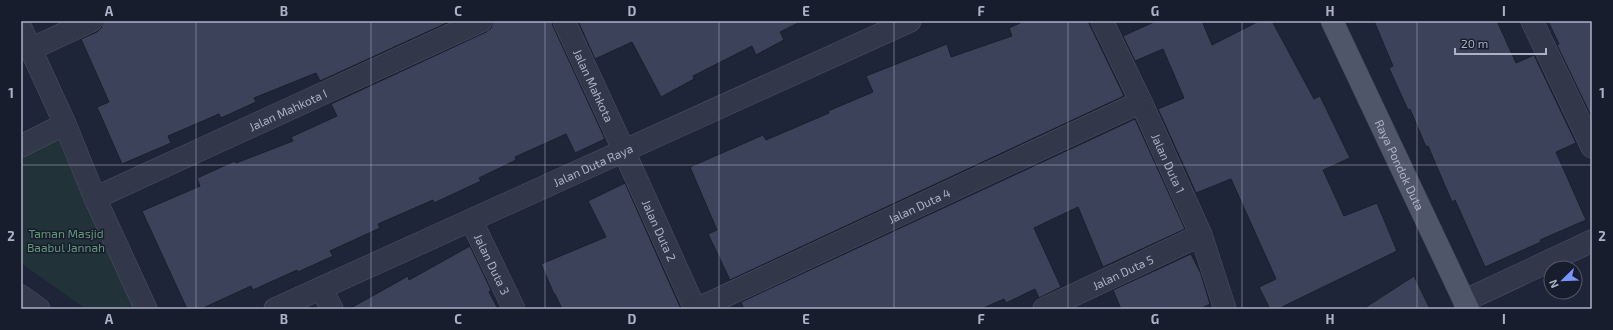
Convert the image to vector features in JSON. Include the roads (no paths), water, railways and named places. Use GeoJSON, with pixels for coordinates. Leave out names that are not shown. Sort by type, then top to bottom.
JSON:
{"type":"FeatureCollection","features":[{"type":"Feature","properties":{"kind":"main road","name":"Raya Pondok Duta"},"geometry":{"type":"LineString","coordinates":[[1332,21],[1466,305]]}},
{"type":"Feature","properties":{"kind":"street"},"geometry":{"type":"LineString","coordinates":[[31,49],[91,21]]}},
{"type":"Feature","properties":{"kind":"street","name":"Jalan Mahkota I"},"geometry":{"type":"LineString","coordinates":[[95,198],[481,21]]}},
{"type":"Feature","properties":{"kind":"street","name":"Jalan Mahkota"},"geometry":{"type":"LineString","coordinates":[[564,21],[624,151]]}},
{"type":"Feature","properties":{"kind":"street","name":"Jalan Duta Raya"},"geometry":{"type":"LineString","coordinates":[[275,309],[910,21]]}},
{"type":"Feature","properties":{"kind":"street","name":"Jalan Duta 1"},"geometry":{"type":"LineString","coordinates":[[1102,21],[1202,235],[1225,309]]}},
{"type":"Feature","properties":{"kind":"street"},"geometry":{"type":"LineString","coordinates":[[1532,21],[1592,147]]}},
{"type":"Feature","properties":{"kind":"street"},"geometry":{"type":"LineString","coordinates":[[21,28],[65,124],[95,198],[146,309]]}},
{"type":"Feature","properties":{"kind":"street","name":"Jalan Duta 4"},"geometry":{"type":"LineString","coordinates":[[696,309],[1141,102]]}},
{"type":"Feature","properties":{"kind":"street"},"geometry":{"type":"LineString","coordinates":[[21,146],[65,124]]}},
{"type":"Feature","properties":{"kind":"street","name":"Jalan Duta 2"},"geometry":{"type":"LineString","coordinates":[[624,151],[696,309]]}},
{"type":"Feature","properties":{"kind":"street","name":"Jalan Duta 3"},"geometry":{"type":"LineString","coordinates":[[471,220],[514,309]]}},
{"type":"Feature","properties":{"kind":"street","name":"Jalan Duta 5"},"geometry":{"type":"LineString","coordinates":[[1044,309],[1202,235]]}},
{"type":"Feature","properties":{"kind":"street"},"geometry":{"type":"LineString","coordinates":[[1466,305],[1592,241]]}},
{"type":"Feature","properties":{"kind":"street"},"geometry":{"type":"LineString","coordinates":[[321,288],[332,309]]}},
{"type":"Feature","properties":{"kind":"street"},"geometry":{"type":"LineString","coordinates":[[21,296],[39,309]]}},
{"type":"Feature","properties":{"kind":"park label","name":"Taman Masjid Baabul Jannah"},"geometry":{"type":"Point","coordinates":[66,240]}}]}
